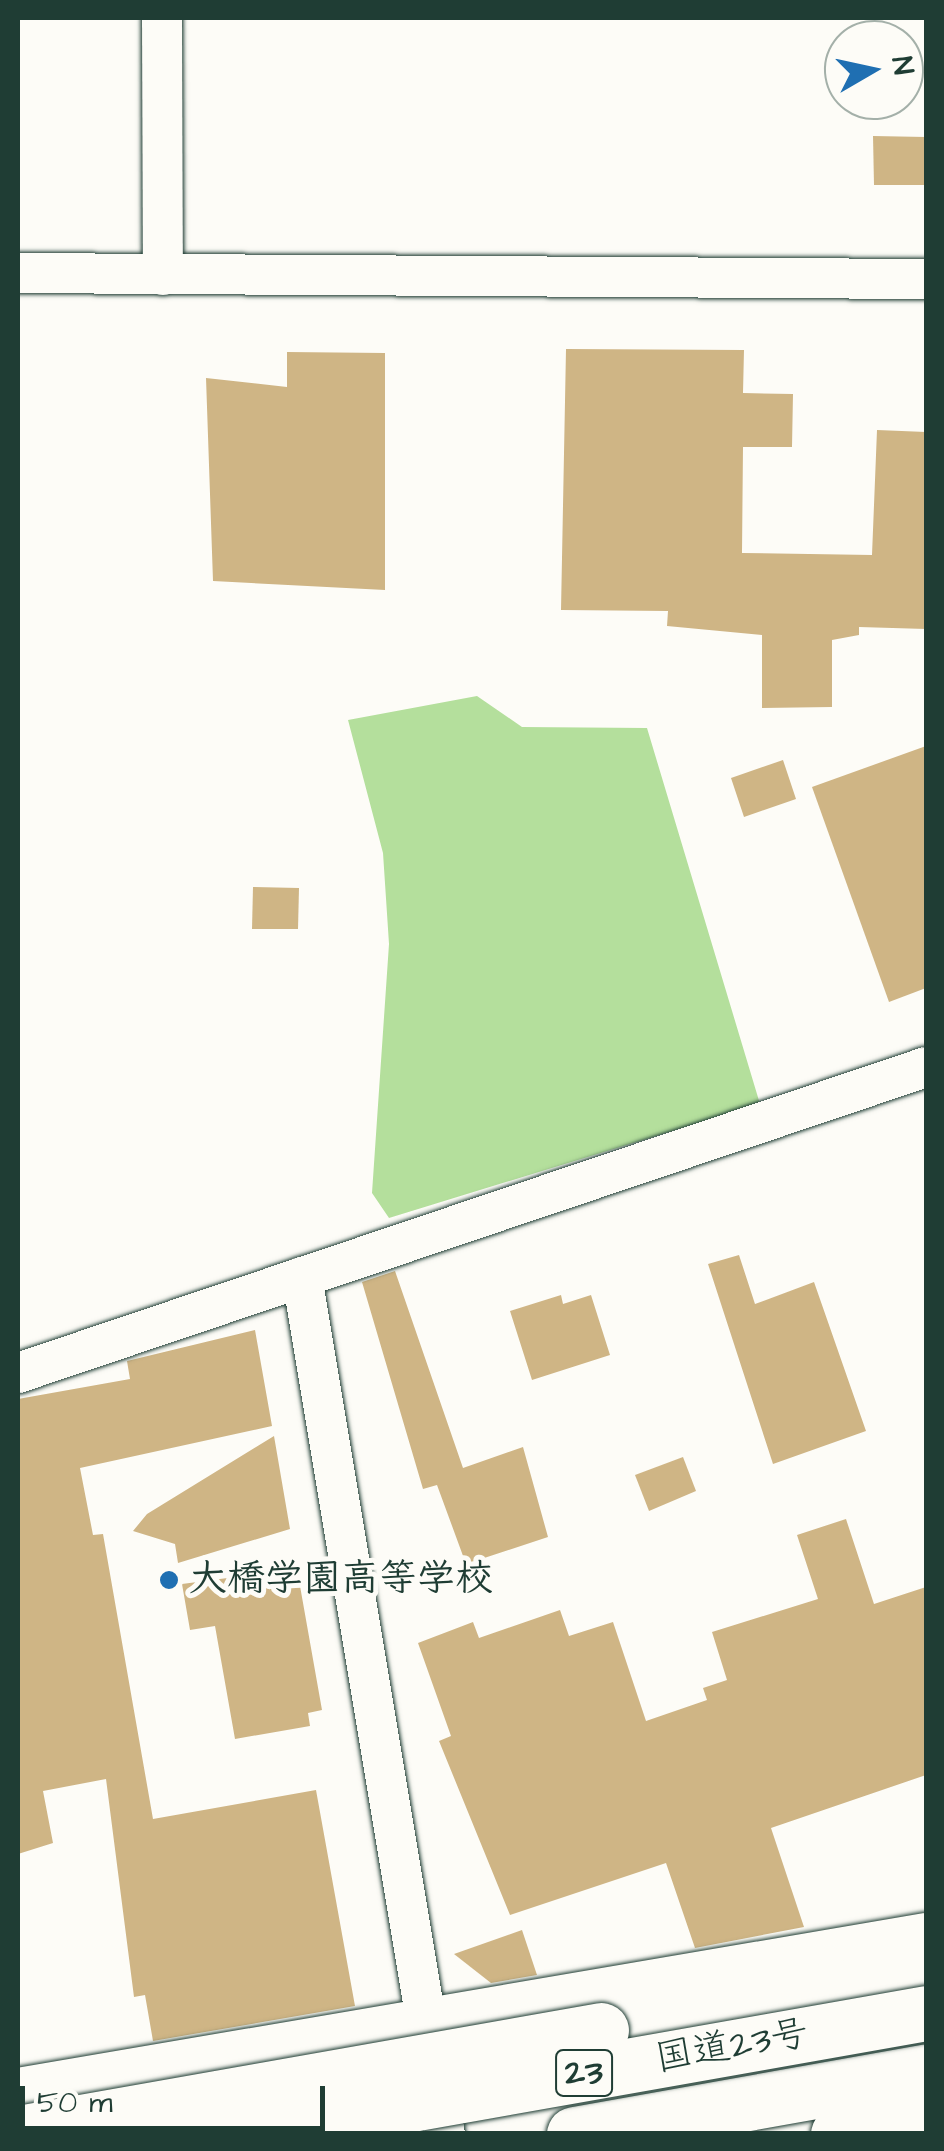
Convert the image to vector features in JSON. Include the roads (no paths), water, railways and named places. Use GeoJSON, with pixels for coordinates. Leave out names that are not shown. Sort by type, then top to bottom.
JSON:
{"type":"FeatureCollection","features":[{"type":"Feature","properties":{"kind":"highway","name":"23"},"geometry":{"type":"LineString","coordinates":[[18,2133],[926,1973]]}},
{"type":"Feature","properties":{"kind":"highway","name":"国道23号"},"geometry":{"type":"LineString","coordinates":[[242,2134],[926,2013]]}},
{"type":"Feature","properties":{"kind":"highway","name":"国道23号"},"geometry":{"type":"LineString","coordinates":[[574,2134],[926,2071]]}},
{"type":"Feature","properties":{"kind":"highway"},"geometry":{"type":"LineString","coordinates":[[838,2134],[926,2118]]}},
{"type":"Feature","properties":{"kind":"street"},"geometry":{"type":"LineString","coordinates":[[162,18],[163,275]]}},
{"type":"Feature","properties":{"kind":"street"},"geometry":{"type":"LineString","coordinates":[[18,273],[926,279]]}},
{"type":"Feature","properties":{"kind":"street"},"geometry":{"type":"LineString","coordinates":[[18,1374],[926,1067]]}},
{"type":"Feature","properties":{"kind":"street"},"geometry":{"type":"LineString","coordinates":[[302,1277],[422,2022],[445,2134]]}},
{"type":"Feature","properties":{"kind":"street"},"geometry":{"type":"LineString","coordinates":[[18,2088],[926,1933]]}},
{"type":"Feature","properties":{"kind":"place","name":"大橋学園高等学校"},"geometry":{"type":"Point","coordinates":[169,1580]}}]}
